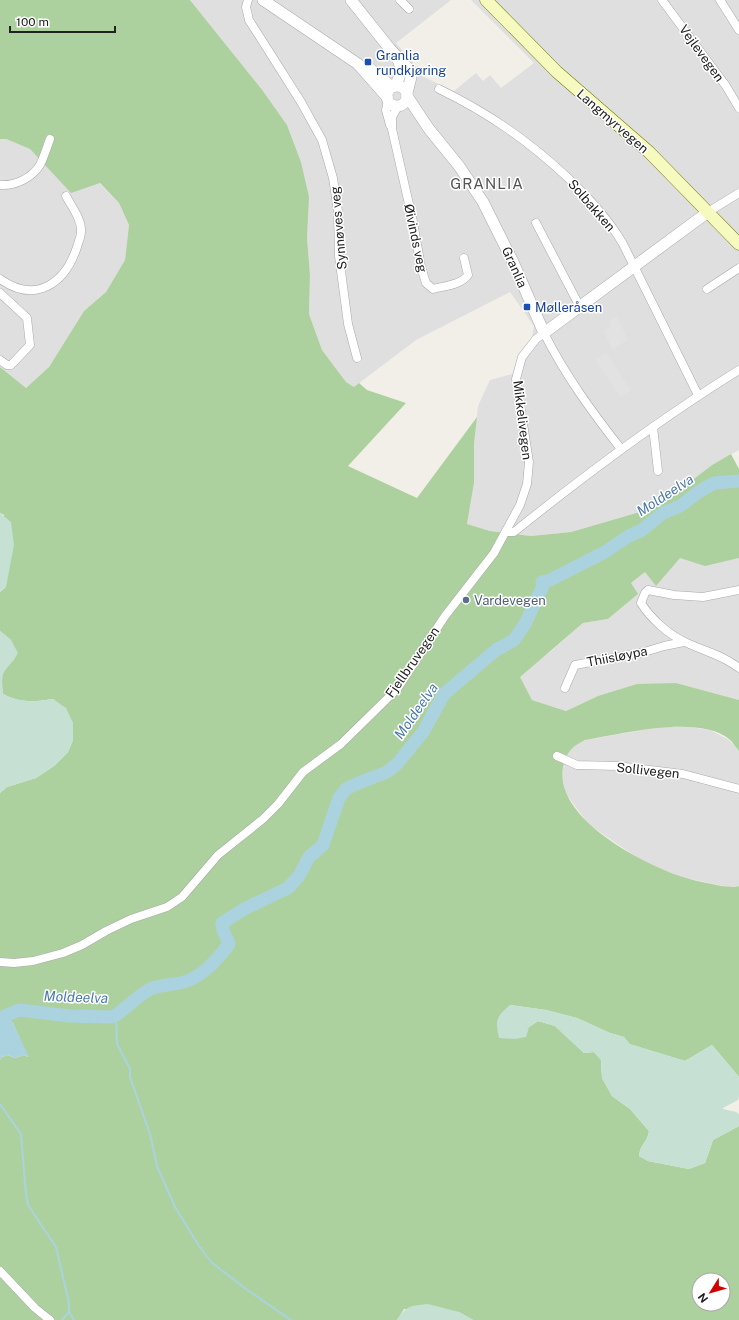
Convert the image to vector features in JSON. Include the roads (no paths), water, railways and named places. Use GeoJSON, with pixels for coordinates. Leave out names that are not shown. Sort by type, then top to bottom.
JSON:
{"type":"FeatureCollection","features":[{"type":"Feature","properties":{"kind":"main road","name":"Langmyrvegen"},"geometry":{"type":"LineString","coordinates":[[486,0],[557,72],[635,138],[739,244]]}},
{"type":"Feature","properties":{"kind":"street","name":"Synnøves veg"},"geometry":{"type":"LineString","coordinates":[[248,0],[246,4],[246,11],[253,27],[301,102],[322,140],[333,178],[338,211],[339,256],[348,324],[357,358]]}},
{"type":"Feature","properties":{"kind":"street","name":"Granlia"},"geometry":{"type":"LineString","coordinates":[[263,0],[358,64],[366,65],[381,76],[390,92],[392,104],[403,100]]}},
{"type":"Feature","properties":{"kind":"street"},"geometry":{"type":"LineString","coordinates":[[352,0],[411,73],[410,84],[403,100]]}},
{"type":"Feature","properties":{"kind":"street"},"geometry":{"type":"LineString","coordinates":[[400,0],[409,9]]}},
{"type":"Feature","properties":{"kind":"street","name":"Vejlevegen"},"geometry":{"type":"LineString","coordinates":[[662,0],[726,86],[739,108]]}},
{"type":"Feature","properties":{"kind":"street"},"geometry":{"type":"LineString","coordinates":[[720,0],[739,30]]}},
{"type":"Feature","properties":{"kind":"street"},"geometry":{"type":"LineString","coordinates":[[390,92],[401,74],[400,64],[397,57]]}},
{"type":"Feature","properties":{"kind":"street","name":"Granlia"},"geometry":{"type":"LineString","coordinates":[[390,92],[402,87],[403,100],[459,166],[483,202],[507,249],[544,333],[574,387],[621,449]]}},
{"type":"Feature","properties":{"kind":"street","name":"Solbakken"},"geometry":{"type":"LineString","coordinates":[[439,89],[510,129],[547,158],[577,186],[608,221],[623,244],[698,395]]}},
{"type":"Feature","properties":{"kind":"street","name":"Øivinds veg"},"geometry":{"type":"LineString","coordinates":[[390,92],[386,110],[392,129],[413,222],[421,267],[426,283],[433,289],[465,280],[468,275],[464,258]]}},
{"type":"Feature","properties":{"kind":"street","name":"Øivinds veg"},"geometry":{"type":"LineString","coordinates":[[392,129],[393,114],[403,100]]}},
{"type":"Feature","properties":{"kind":"street"},"geometry":{"type":"LineString","coordinates":[[0,185],[15,184],[34,172],[39,166],[50,139]]}},
{"type":"Feature","properties":{"kind":"street","name":"Mikkelivegen"},"geometry":{"type":"LineString","coordinates":[[506,532],[520,505],[527,484],[529,462],[516,379],[522,356],[536,339],[544,333],[708,212],[739,194]]}},
{"type":"Feature","properties":{"kind":"street"},"geometry":{"type":"LineString","coordinates":[[0,360],[7,365],[11,365],[30,345],[27,318],[0,294],[3,281],[20,290],[31,291],[45,288],[55,282],[73,260],[81,232],[78,217],[66,196]]}},
{"type":"Feature","properties":{"kind":"street"},"geometry":{"type":"LineString","coordinates":[[536,223],[580,307]]}},
{"type":"Feature","properties":{"kind":"street"},"geometry":{"type":"LineString","coordinates":[[707,289],[739,268]]}},
{"type":"Feature","properties":{"kind":"street"},"geometry":{"type":"LineString","coordinates":[[506,532],[514,532],[621,449],[698,395],[739,370]]}},
{"type":"Feature","properties":{"kind":"street"},"geometry":{"type":"LineString","coordinates":[[653,427],[658,471]]}},
{"type":"Feature","properties":{"kind":"street","name":"Fjellbruvegen"},"geometry":{"type":"LineString","coordinates":[[0,962],[14,963],[54,956],[82,945],[131,919],[167,907],[182,897],[218,855],[263,819],[278,804],[303,772],[341,744],[397,689],[445,616],[494,553],[506,532]]}},
{"type":"Feature","properties":{"kind":"street"},"geometry":{"type":"LineString","coordinates":[[739,590],[703,596],[674,595],[648,590],[645,593],[641,603],[656,621],[684,642],[733,663],[739,668]]}},
{"type":"Feature","properties":{"kind":"street","name":"Thiisløypa"},"geometry":{"type":"LineString","coordinates":[[565,688],[575,665],[634,654],[684,642]]}},
{"type":"Feature","properties":{"kind":"street","name":"Sollivegen"},"geometry":{"type":"LineString","coordinates":[[557,756],[577,765],[617,766],[683,774],[739,789]]}},
{"type":"Feature","properties":{"kind":"street"},"geometry":{"type":"LineString","coordinates":[[0,1271],[35,1308],[50,1320]]}},
{"type":"Feature","properties":{"kind":"water"},"geometry":{"type":"Polygon","coordinates":[[[0,1012],[13,1023],[29,1057],[24,1055],[15,1058],[7,1055],[2,1057],[0,1060],[0,1012]]]}},
{"type":"Feature","properties":{"kind":"waterway","name":"Moldeelva"},"geometry":{"type":"LineString","coordinates":[[5,1016],[19,1010],[70,1016],[111,1017],[116,1015],[150,989],[188,981],[202,973],[214,962],[229,944],[223,931],[222,923],[244,909],[288,888],[299,876],[309,857],[323,845],[339,798],[346,789],[387,772],[397,764],[423,732],[444,694],[496,650],[514,640],[525,624],[543,586],[542,582],[550,580],[605,552],[627,537],[642,530],[663,513],[680,506],[700,491],[714,483],[739,481]]}},
{"type":"Feature","properties":{"kind":"waterway"},"geometry":{"type":"LineString","coordinates":[[116,1015],[117,1044],[130,1069],[130,1077],[150,1134],[157,1166],[175,1207],[199,1246],[211,1262],[246,1289],[291,1320]]}},
{"type":"Feature","properties":{"kind":"waterway"},"geometry":{"type":"LineString","coordinates":[[0,1104],[21,1134],[28,1205],[56,1247],[69,1303],[69,1312],[62,1320]]}},
{"type":"Feature","properties":{"kind":"waterway"},"geometry":{"type":"LineString","coordinates":[[69,1312],[74,1320]]}},
{"type":"Feature","properties":{"kind":"place","name":"Granlia rundkjøring"},"geometry":{"type":"Point","coordinates":[368,62]}},
{"type":"Feature","properties":{"kind":"place","name":"Mølleråsen"},"geometry":{"type":"Point","coordinates":[527,307]}},
{"type":"Feature","properties":{"kind":"place","name":"Vardevegen"},"geometry":{"type":"Point","coordinates":[466,600]}},
{"type":"Feature","properties":{"kind":"district","name":"GRANLIA"},"geometry":{"type":"Point","coordinates":[487,184]}}]}
